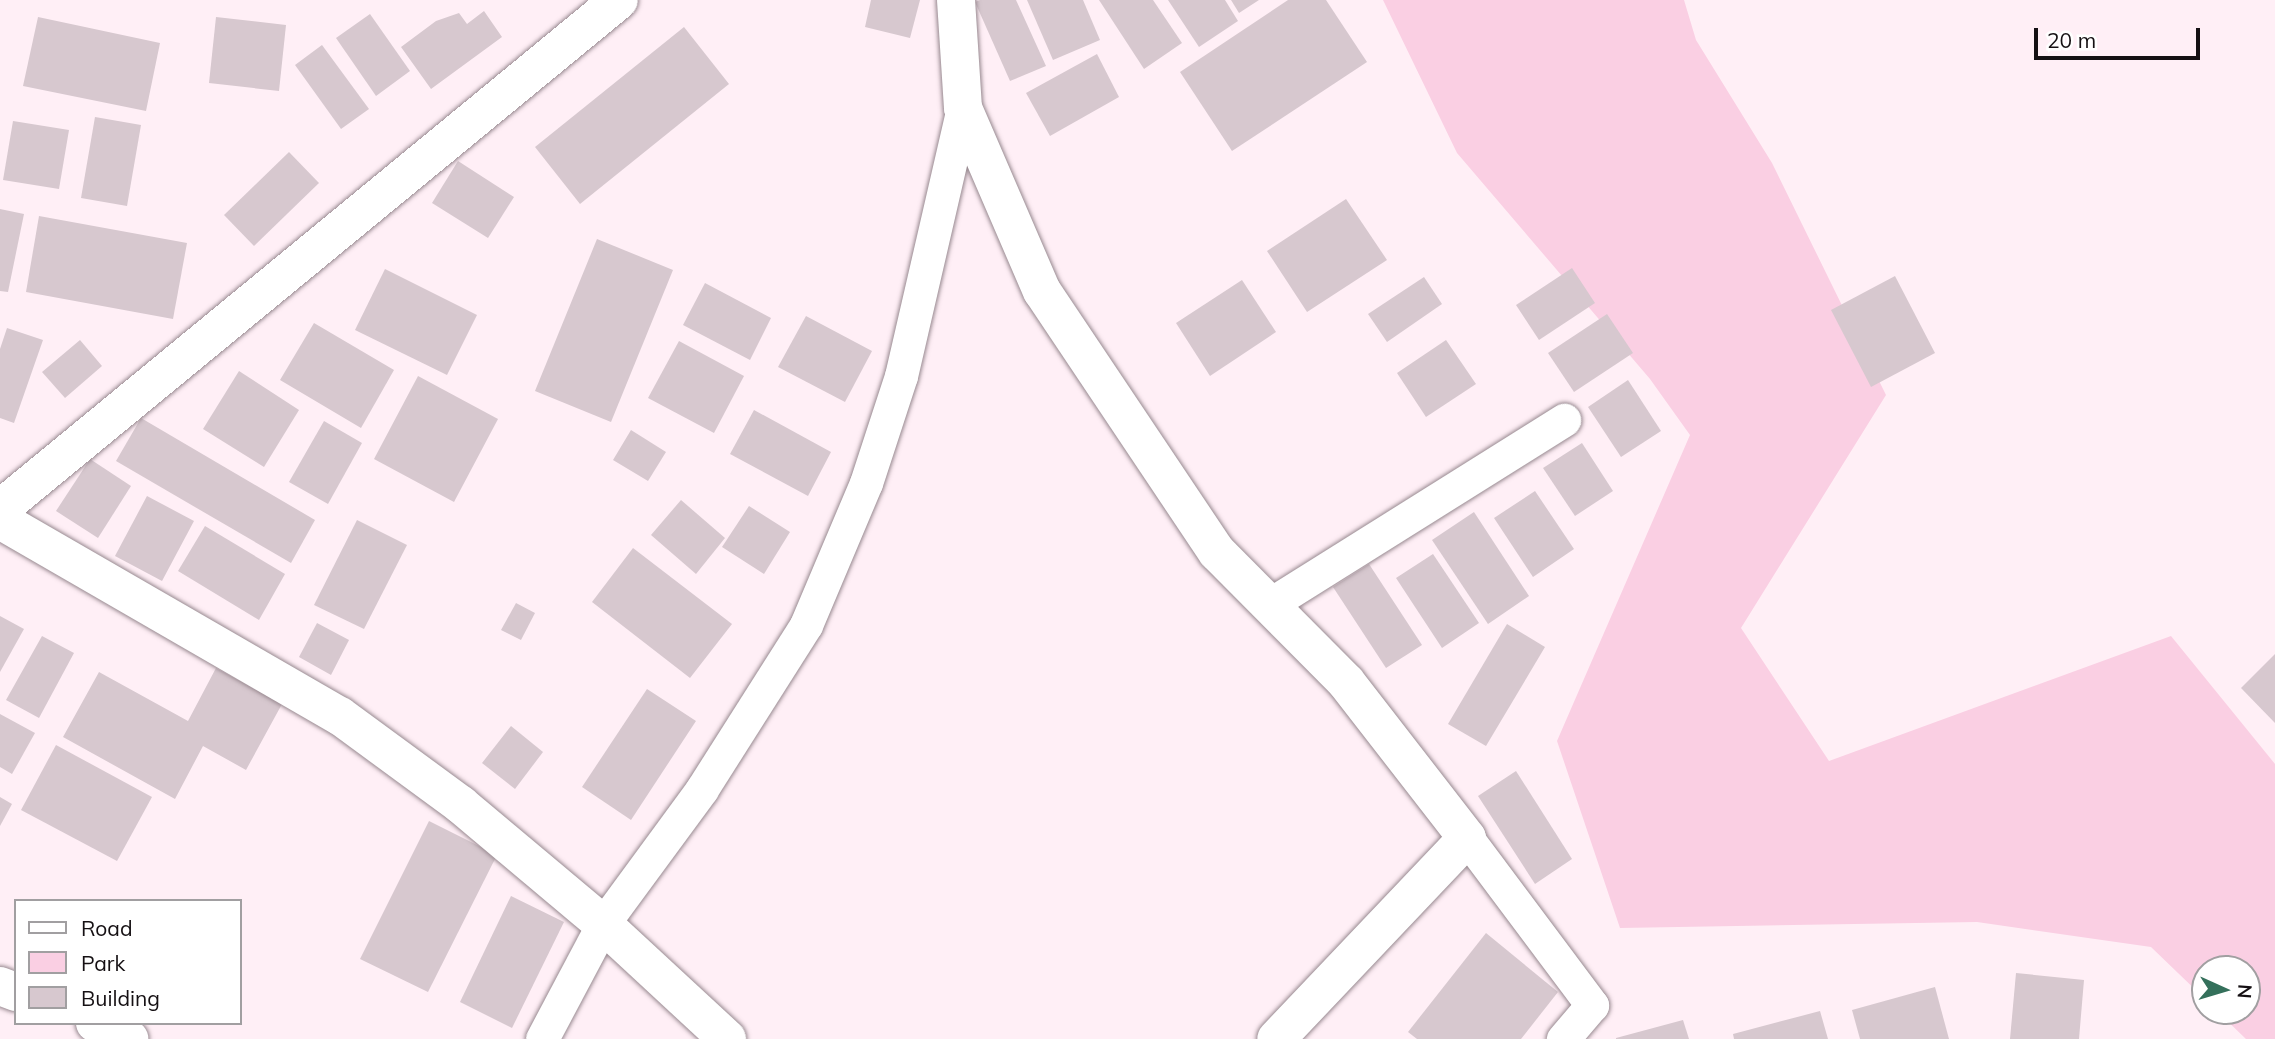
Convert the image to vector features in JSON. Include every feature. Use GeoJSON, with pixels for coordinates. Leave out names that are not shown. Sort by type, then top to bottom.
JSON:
{"type":"FeatureCollection","features":[{"type":"Feature","properties":{"kind":"street"},"geometry":{"type":"LineString","coordinates":[[0,509],[619,0]]}},
{"type":"Feature","properties":{"kind":"street"},"geometry":{"type":"LineString","coordinates":[[956,0],[963,108],[1042,291],[1217,551],[1272,603],[1346,682],[1467,838],[1276,1039]]}},
{"type":"Feature","properties":{"kind":"street"},"geometry":{"type":"LineString","coordinates":[[0,520],[340,716],[461,805],[603,924],[726,1039]]}},
{"type":"Feature","properties":{"kind":"street"},"geometry":{"type":"LineString","coordinates":[[99,1025],[130,1039]]}},
{"type":"Feature","properties":{"kind":"lane"},"geometry":{"type":"LineString","coordinates":[[542,1039],[603,924],[702,789],[806,625],[866,483],[901,376],[963,108]]}},
{"type":"Feature","properties":{"kind":"lane"},"geometry":{"type":"LineString","coordinates":[[1272,603],[1564,420]]}},
{"type":"Feature","properties":{"kind":"lane"},"geometry":{"type":"LineString","coordinates":[[1467,838],[1592,1005],[1563,1039]]}},
{"type":"Feature","properties":{"kind":"green space"},"geometry":{"type":"Polygon","coordinates":[[[1383,0],[1684,0],[1696,40],[1772,163],[1886,395],[1741,628],[1829,761],[2171,636],[2275,764],[2275,1039],[2246,1039],[2232,1025],[2261,1025],[2261,955],[2191,955],[2191,986],[2151,947],[1977,922],[1620,928],[1557,741],[1690,435],[1650,379],[1457,153],[1383,0]]]}},
{"type":"Feature","properties":{"kind":"building"},"geometry":{"type":"Polygon","coordinates":[[[871,0],[920,0],[910,38],[865,27],[871,0]]]}},
{"type":"Feature","properties":{"kind":"building"},"geometry":{"type":"Polygon","coordinates":[[[1016,0],[1046,66],[1010,81],[975,2],[1016,0]]]}},
{"type":"Feature","properties":{"kind":"building"},"geometry":{"type":"Polygon","coordinates":[[[1027,0],[1083,0],[1100,40],[1053,60],[1027,0]]]}},
{"type":"Feature","properties":{"kind":"building"},"geometry":{"type":"Polygon","coordinates":[[[1099,0],[1153,0],[1182,43],[1144,69],[1099,0]]]}},
{"type":"Feature","properties":{"kind":"building"},"geometry":{"type":"Polygon","coordinates":[[[1168,0],[1225,0],[1238,21],[1199,47],[1168,0]]]}},
{"type":"Feature","properties":{"kind":"building"},"geometry":{"type":"Polygon","coordinates":[[[1231,0],[1259,0],[1239,13],[1231,0]]]}},
{"type":"Feature","properties":{"kind":"building"},"geometry":{"type":"Polygon","coordinates":[[[1288,0],[1326,0],[1367,62],[1232,151],[1180,72],[1288,0]]]}},
{"type":"Feature","properties":{"kind":"building"},"geometry":{"type":"Polygon","coordinates":[[[484,11],[502,37],[431,89],[401,47],[436,21],[459,13],[467,24],[484,11]]]}},
{"type":"Feature","properties":{"kind":"building"},"geometry":{"type":"Polygon","coordinates":[[[370,14],[410,71],[376,96],[336,38],[370,14]]]}},
{"type":"Feature","properties":{"kind":"building"},"geometry":{"type":"Polygon","coordinates":[[[38,17],[160,43],[146,111],[23,86],[38,17]]]}},
{"type":"Feature","properties":{"kind":"building"},"geometry":{"type":"Polygon","coordinates":[[[216,17],[286,25],[279,91],[209,83],[216,17]]]}},
{"type":"Feature","properties":{"kind":"building"},"geometry":{"type":"Polygon","coordinates":[[[684,27],[729,84],[580,204],[535,147],[684,27]]]}},
{"type":"Feature","properties":{"kind":"building"},"geometry":{"type":"Polygon","coordinates":[[[322,45],[369,109],[341,129],[295,65],[322,45]]]}},
{"type":"Feature","properties":{"kind":"building"},"geometry":{"type":"Polygon","coordinates":[[[1097,54],[1119,97],[1050,136],[1026,93],[1097,54]]]}},
{"type":"Feature","properties":{"kind":"building"},"geometry":{"type":"Polygon","coordinates":[[[95,117],[141,125],[127,206],[81,198],[95,117]]]}},
{"type":"Feature","properties":{"kind":"building"},"geometry":{"type":"Polygon","coordinates":[[[13,121],[69,130],[59,189],[3,180],[13,121]]]}},
{"type":"Feature","properties":{"kind":"building"},"geometry":{"type":"Polygon","coordinates":[[[289,152],[319,183],[254,246],[224,215],[289,152]]]}},
{"type":"Feature","properties":{"kind":"building"},"geometry":{"type":"Polygon","coordinates":[[[458,161],[514,197],[488,238],[432,203],[458,161]]]}},
{"type":"Feature","properties":{"kind":"building"},"geometry":{"type":"Polygon","coordinates":[[[1346,199],[1387,260],[1307,312],[1267,251],[1346,199]]]}},
{"type":"Feature","properties":{"kind":"building"},"geometry":{"type":"Polygon","coordinates":[[[0,209],[24,214],[8,292],[0,291],[0,209]]]}},
{"type":"Feature","properties":{"kind":"building"},"geometry":{"type":"Polygon","coordinates":[[[39,216],[187,243],[173,319],[26,292],[39,216]]]}},
{"type":"Feature","properties":{"kind":"building"},"geometry":{"type":"Polygon","coordinates":[[[597,239],[673,270],[611,422],[535,391],[597,239]]]}},
{"type":"Feature","properties":{"kind":"building"},"geometry":{"type":"Polygon","coordinates":[[[1572,268],[1595,303],[1539,340],[1516,305],[1572,268]]]}},
{"type":"Feature","properties":{"kind":"building"},"geometry":{"type":"Polygon","coordinates":[[[385,269],[477,315],[447,375],[355,330],[385,269]]]}},
{"type":"Feature","properties":{"kind":"building"},"geometry":{"type":"Polygon","coordinates":[[[1895,276],[1935,353],[1871,387],[1831,310],[1895,276]]]}},
{"type":"Feature","properties":{"kind":"building"},"geometry":{"type":"Polygon","coordinates":[[[1424,277],[1442,304],[1387,342],[1368,314],[1424,277]]]}},
{"type":"Feature","properties":{"kind":"building"},"geometry":{"type":"Polygon","coordinates":[[[1242,280],[1276,332],[1210,376],[1176,323],[1242,280]]]}},
{"type":"Feature","properties":{"kind":"building"},"geometry":{"type":"Polygon","coordinates":[[[705,283],[771,318],[750,360],[683,325],[705,283]]]}},
{"type":"Feature","properties":{"kind":"building"},"geometry":{"type":"Polygon","coordinates":[[[1607,314],[1633,353],[1574,392],[1548,353],[1607,314]]]}},
{"type":"Feature","properties":{"kind":"building"},"geometry":{"type":"Polygon","coordinates":[[[806,316],[872,351],[845,402],[778,367],[806,316]]]}},
{"type":"Feature","properties":{"kind":"building"},"geometry":{"type":"Polygon","coordinates":[[[314,323],[394,370],[361,428],[280,380],[314,323]]]}},
{"type":"Feature","properties":{"kind":"building"},"geometry":{"type":"Polygon","coordinates":[[[7,328],[43,340],[14,423],[0,418],[0,349],[7,328]]]}},
{"type":"Feature","properties":{"kind":"building"},"geometry":{"type":"Polygon","coordinates":[[[80,340],[102,366],[65,398],[42,372],[80,340]]]}},
{"type":"Feature","properties":{"kind":"building"},"geometry":{"type":"Polygon","coordinates":[[[1446,340],[1476,384],[1426,417],[1397,373],[1446,340]]]}},
{"type":"Feature","properties":{"kind":"building"},"geometry":{"type":"Polygon","coordinates":[[[679,341],[744,376],[714,433],[648,398],[679,341]]]}},
{"type":"Feature","properties":{"kind":"building"},"geometry":{"type":"Polygon","coordinates":[[[239,371],[299,410],[264,467],[203,429],[239,371]]]}},
{"type":"Feature","properties":{"kind":"building"},"geometry":{"type":"Polygon","coordinates":[[[418,376],[498,419],[454,502],[374,459],[418,376]]]}},
{"type":"Feature","properties":{"kind":"building"},"geometry":{"type":"Polygon","coordinates":[[[1628,380],[1661,431],[1621,457],[1588,407],[1628,380]]]}},
{"type":"Feature","properties":{"kind":"building"},"geometry":{"type":"Polygon","coordinates":[[[754,410],[831,452],[808,496],[730,454],[754,410]]]}},
{"type":"Feature","properties":{"kind":"building"},"geometry":{"type":"Polygon","coordinates":[[[141,418],[315,520],[291,563],[116,461],[141,418]]]}},
{"type":"Feature","properties":{"kind":"building"},"geometry":{"type":"Polygon","coordinates":[[[324,421],[362,443],[328,504],[289,482],[324,421]]]}},
{"type":"Feature","properties":{"kind":"building"},"geometry":{"type":"Polygon","coordinates":[[[631,430],[666,452],[648,481],[613,460],[631,430]]]}},
{"type":"Feature","properties":{"kind":"building"},"geometry":{"type":"Polygon","coordinates":[[[1582,443],[1613,491],[1575,516],[1543,468],[1582,443]]]}},
{"type":"Feature","properties":{"kind":"building"},"geometry":{"type":"Polygon","coordinates":[[[90,459],[131,486],[98,538],[56,511],[90,459]]]}},
{"type":"Feature","properties":{"kind":"building"},"geometry":{"type":"Polygon","coordinates":[[[1535,491],[1574,549],[1533,577],[1494,518],[1535,491]]]}},
{"type":"Feature","properties":{"kind":"building"},"geometry":{"type":"Polygon","coordinates":[[[147,496],[194,521],[162,581],[115,556],[147,496]]]}},
{"type":"Feature","properties":{"kind":"building"},"geometry":{"type":"Polygon","coordinates":[[[681,500],[725,538],[696,574],[651,535],[681,500]]]}},
{"type":"Feature","properties":{"kind":"building"},"geometry":{"type":"Polygon","coordinates":[[[749,506],[790,532],[764,574],[722,547],[749,506]]]}},
{"type":"Feature","properties":{"kind":"building"},"geometry":{"type":"Polygon","coordinates":[[[1474,512],[1529,596],[1488,624],[1432,540],[1474,512]]]}},
{"type":"Feature","properties":{"kind":"building"},"geometry":{"type":"Polygon","coordinates":[[[357,520],[407,545],[364,629],[314,605],[357,520]]]}},
{"type":"Feature","properties":{"kind":"building"},"geometry":{"type":"Polygon","coordinates":[[[205,526],[285,574],[259,620],[178,571],[205,526]]]}},
{"type":"Feature","properties":{"kind":"building"},"geometry":{"type":"Polygon","coordinates":[[[633,548],[732,624],[690,678],[592,602],[633,548]]]}},
{"type":"Feature","properties":{"kind":"building"},"geometry":{"type":"Polygon","coordinates":[[[1433,554],[1479,623],[1442,648],[1396,578],[1433,554]]]}},
{"type":"Feature","properties":{"kind":"building"},"geometry":{"type":"Polygon","coordinates":[[[1369,564],[1422,645],[1386,668],[1333,587],[1369,564]]]}},
{"type":"Feature","properties":{"kind":"building"},"geometry":{"type":"Polygon","coordinates":[[[516,603],[535,613],[521,640],[501,630],[516,603]]]}},
{"type":"Feature","properties":{"kind":"building"},"geometry":{"type":"Polygon","coordinates":[[[0,616],[24,629],[0,672],[0,616]]]}},
{"type":"Feature","properties":{"kind":"building"},"geometry":{"type":"Polygon","coordinates":[[[317,623],[349,640],[331,675],[299,657],[317,623]]]}},
{"type":"Feature","properties":{"kind":"building"},"geometry":{"type":"Polygon","coordinates":[[[1507,624],[1545,647],[1486,746],[1448,724],[1507,624]]]}},
{"type":"Feature","properties":{"kind":"building"},"geometry":{"type":"Polygon","coordinates":[[[42,636],[74,653],[39,718],[6,700],[42,636]]]}},
{"type":"Feature","properties":{"kind":"building"},"geometry":{"type":"Polygon","coordinates":[[[2275,654],[2275,723],[2241,688],[2275,654]]]}},
{"type":"Feature","properties":{"kind":"building"},"geometry":{"type":"Polygon","coordinates":[[[216,668],[282,704],[246,770],[203,746],[175,799],[63,737],[99,672],[188,721],[216,668]]]}},
{"type":"Feature","properties":{"kind":"building"},"geometry":{"type":"Polygon","coordinates":[[[647,689],[696,721],[631,820],[582,787],[647,689]]]}},
{"type":"Feature","properties":{"kind":"building"},"geometry":{"type":"Polygon","coordinates":[[[0,714],[35,733],[12,774],[0,767],[0,714]]]}},
{"type":"Feature","properties":{"kind":"building"},"geometry":{"type":"Polygon","coordinates":[[[511,726],[543,752],[515,789],[482,763],[511,726]]]}},
{"type":"Feature","properties":{"kind":"building"},"geometry":{"type":"Polygon","coordinates":[[[56,745],[152,797],[117,861],[21,810],[56,745]]]}},
{"type":"Feature","properties":{"kind":"building"},"geometry":{"type":"Polygon","coordinates":[[[1516,771],[1572,859],[1535,884],[1478,796],[1516,771]]]}},
{"type":"Feature","properties":{"kind":"building"},"geometry":{"type":"Polygon","coordinates":[[[0,797],[12,804],[0,826],[0,797]]]}},
{"type":"Feature","properties":{"kind":"building"},"geometry":{"type":"Polygon","coordinates":[[[429,821],[497,855],[428,992],[360,959],[429,821]]]}},
{"type":"Feature","properties":{"kind":"building"},"geometry":{"type":"Polygon","coordinates":[[[511,896],[564,922],[512,1028],[460,1002],[511,896]]]}},
{"type":"Feature","properties":{"kind":"building"},"geometry":{"type":"Polygon","coordinates":[[[1486,933],[1558,992],[1521,1039],[1417,1039],[1408,1032],[1486,933]]]}},
{"type":"Feature","properties":{"kind":"building"},"geometry":{"type":"Polygon","coordinates":[[[2016,973],[2084,980],[2079,1039],[2010,1039],[2016,973]]]}},
{"type":"Feature","properties":{"kind":"building"},"geometry":{"type":"Polygon","coordinates":[[[1935,987],[1949,1039],[1860,1039],[1852,1010],[1935,987]]]}},
{"type":"Feature","properties":{"kind":"building"},"geometry":{"type":"Polygon","coordinates":[[[1820,1011],[1828,1039],[1734,1039],[1733,1034],[1820,1011]]]}},
{"type":"Feature","properties":{"kind":"building"},"geometry":{"type":"Polygon","coordinates":[[[1683,1020],[1689,1039],[1616,1039],[1616,1038],[1683,1020]]]}}]}
